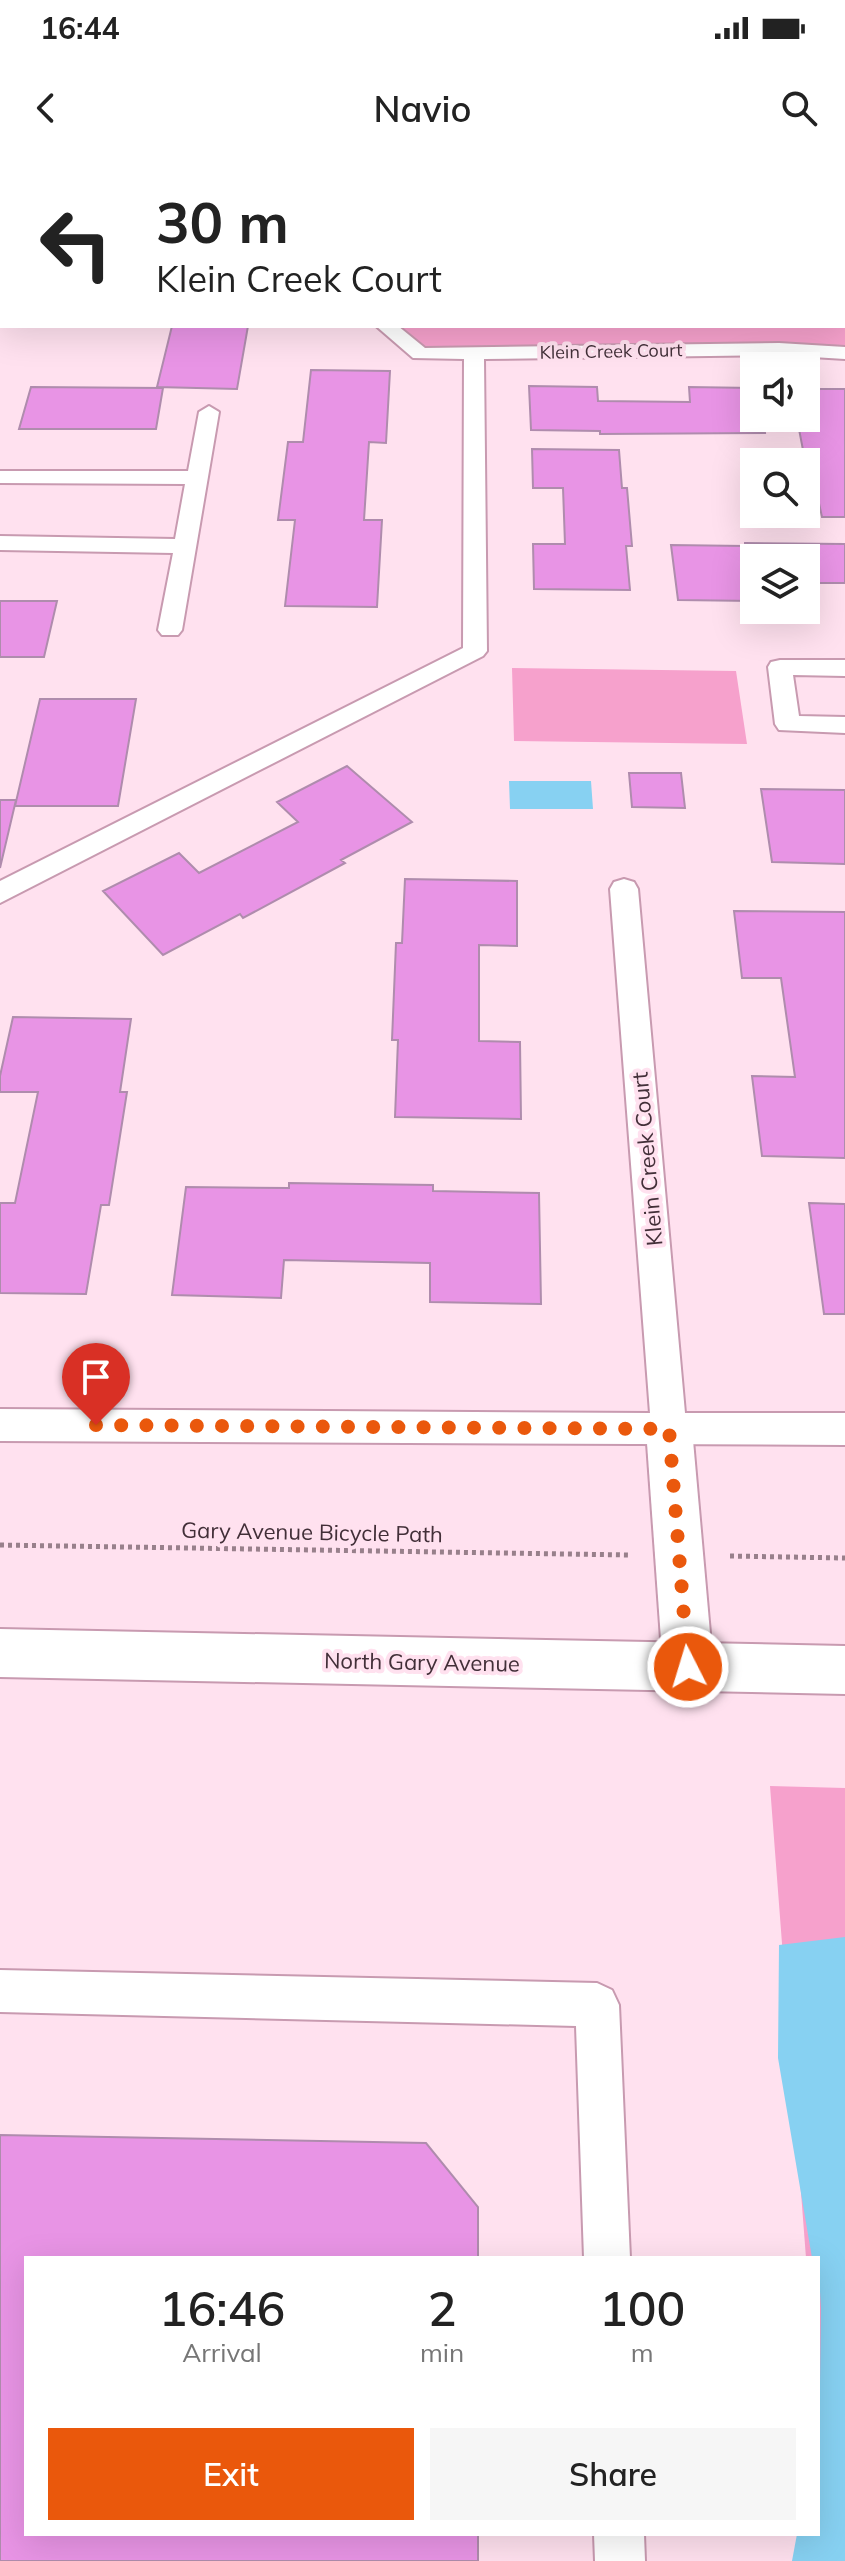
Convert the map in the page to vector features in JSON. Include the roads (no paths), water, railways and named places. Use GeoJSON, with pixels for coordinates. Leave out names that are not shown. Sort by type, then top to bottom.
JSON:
{"type":"FeatureCollection","features":[{"type":"Feature","properties":{"kind":"street","name":"Klein Creek Court"},"geometry":{"type":"LineString","coordinates":[[669,1429],[688,1667]]}},
{"type":"Feature","properties":{"kind":"street","name":"North Gary Avenue"},"geometry":{"type":"LineString","coordinates":[[0,1653],[845,1670]]}},
{"type":"Feature","properties":{"kind":"lane","name":"Klein Creek Court"},"geometry":{"type":"LineString","coordinates":[[388,328],[420,354],[779,349],[845,353]]}},
{"type":"Feature","properties":{"kind":"lane"},"geometry":{"type":"LineString","coordinates":[[0,893],[475,651],[474,353]]}},
{"type":"Feature","properties":{"kind":"lane"},"geometry":{"type":"LineString","coordinates":[[170,630],[209,412]]}},
{"type":"Feature","properties":{"kind":"lane"},"geometry":{"type":"LineString","coordinates":[[0,477],[197,478]]}},
{"type":"Feature","properties":{"kind":"lane"},"geometry":{"type":"LineString","coordinates":[[0,543],[185,546]]}},
{"type":"Feature","properties":{"kind":"lane"},"geometry":{"type":"LineString","coordinates":[[845,668],[780,667],[788,724],[845,725]]}},
{"type":"Feature","properties":{"kind":"lane","name":"Klein Creek Court"},"geometry":{"type":"LineString","coordinates":[[624,889],[669,1429]]}},
{"type":"Feature","properties":{"kind":"lane"},"geometry":{"type":"LineString","coordinates":[[0,1425],[845,1429]]}},
{"type":"Feature","properties":{"kind":"lane"},"geometry":{"type":"LineString","coordinates":[[0,1991],[597,2005],[607,2256]]}},
{"type":"Feature","properties":{"kind":"lane"},"geometry":{"type":"LineString","coordinates":[[619,2536],[620,2561]]}},
{"type":"Feature","properties":{"kind":"water"},"geometry":{"type":"Polygon","coordinates":[[[509,781],[591,781],[593,809],[510,809],[509,781]]]}},
{"type":"Feature","properties":{"kind":"water"},"geometry":{"type":"Polygon","coordinates":[[[845,1937],[845,2561],[792,2561],[797,2536],[820,2536],[820,2256],[812,2256],[778,2058],[779,1945],[845,1937]]]}}]}
